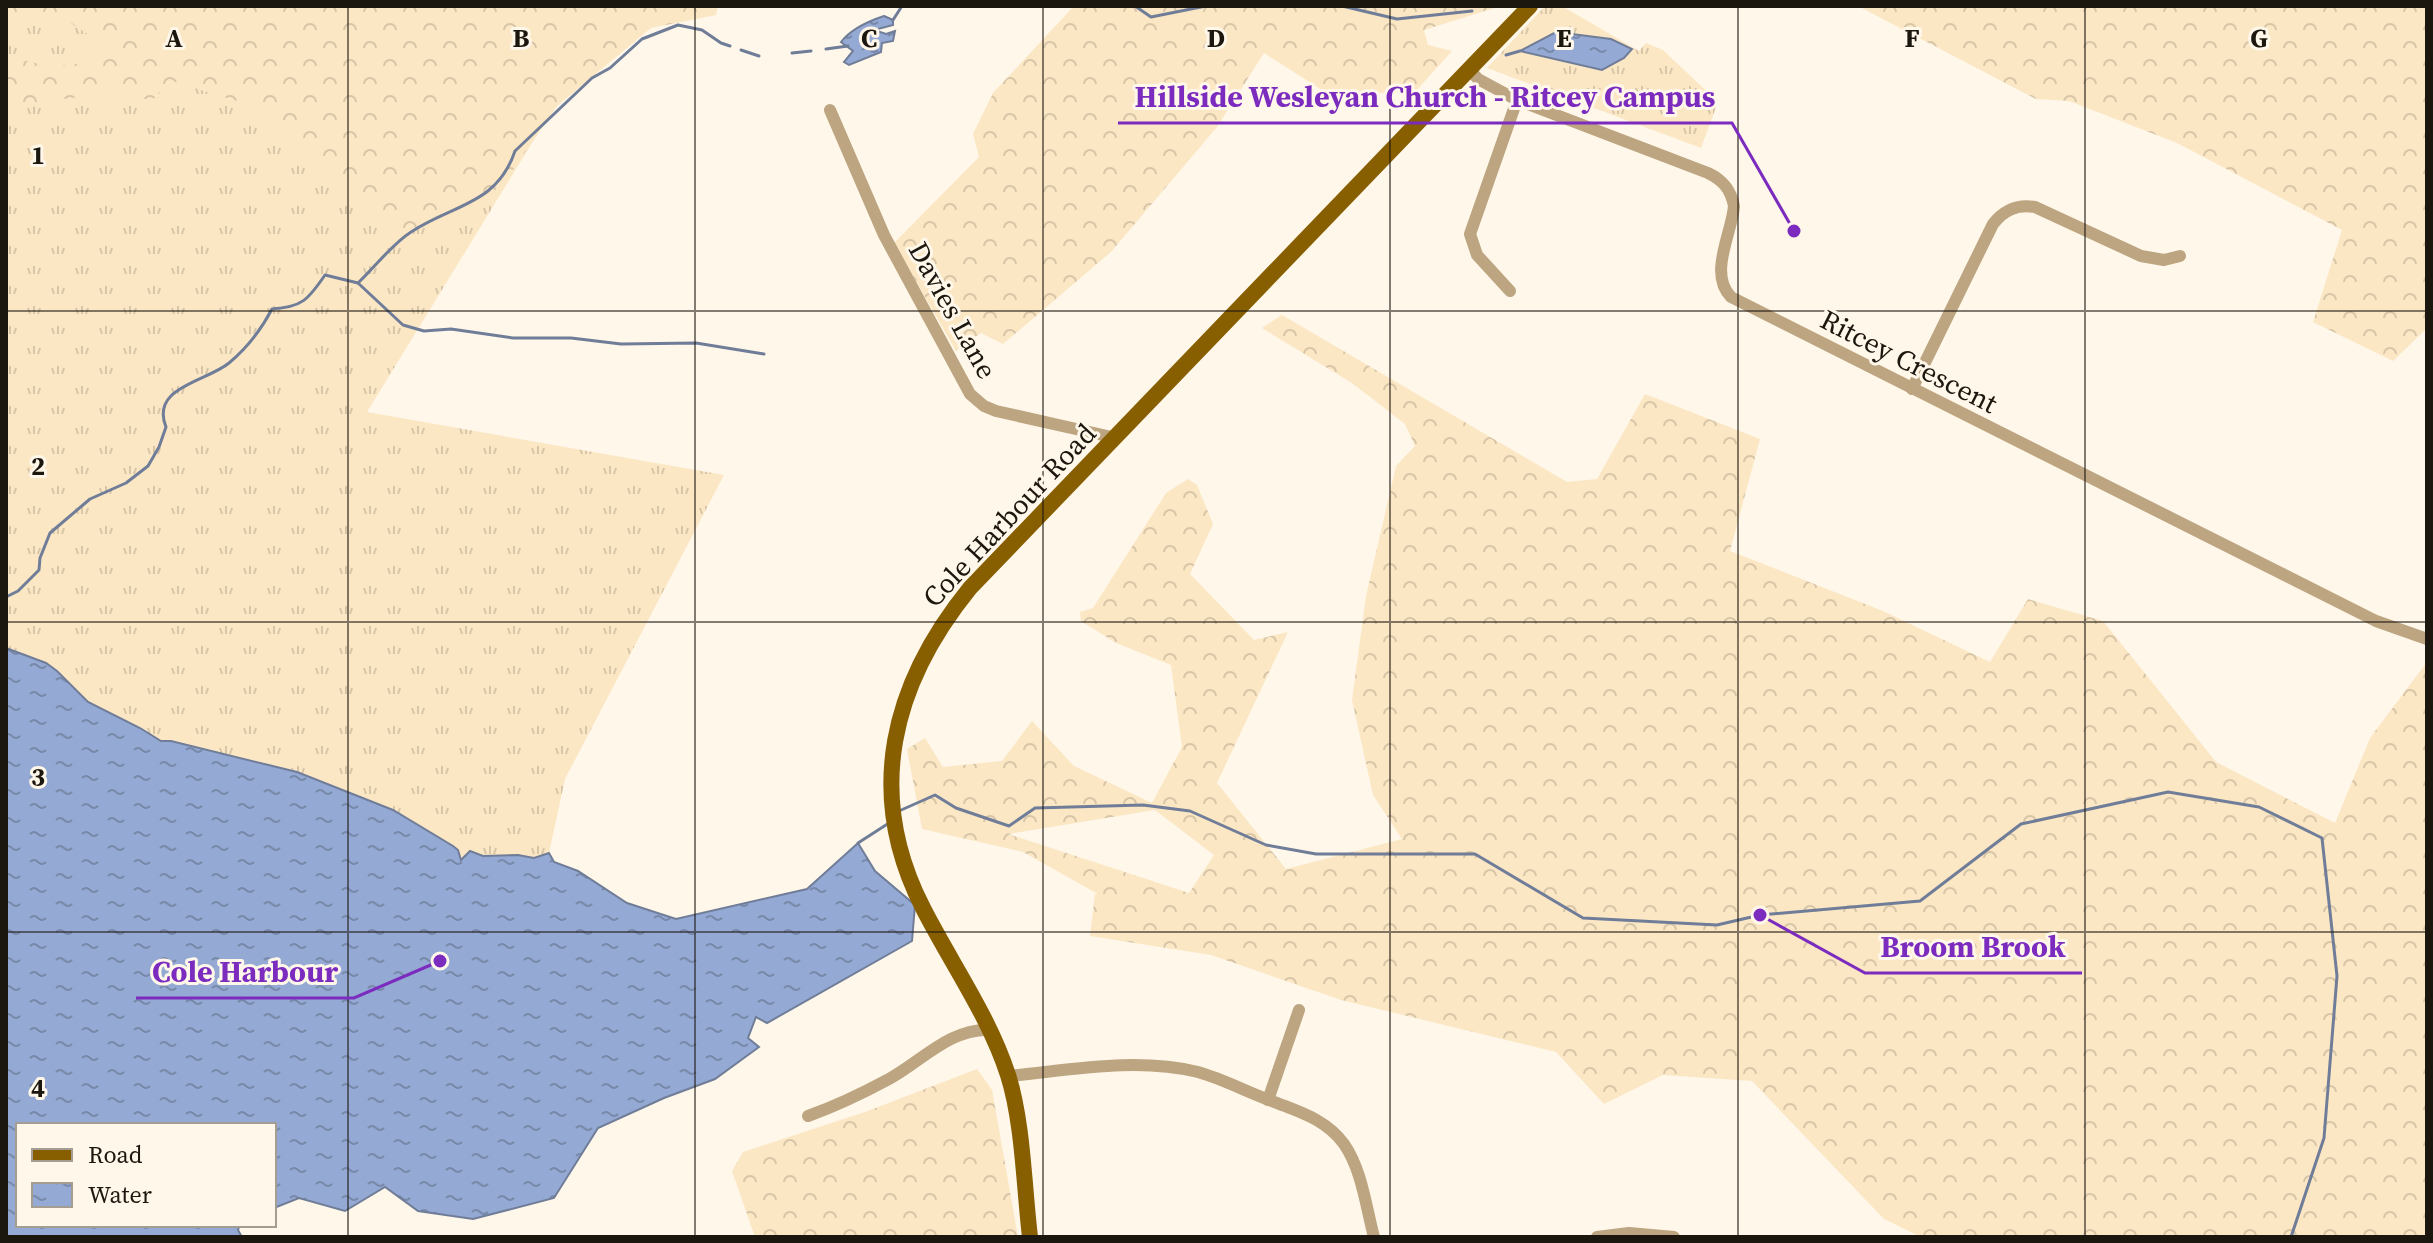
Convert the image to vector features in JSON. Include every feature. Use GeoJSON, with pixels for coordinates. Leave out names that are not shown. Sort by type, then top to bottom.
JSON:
{"type":"FeatureCollection","features":[{"type":"Feature","properties":{"kind":"main road","name":"Cole Harbour Road"},"geometry":{"type":"LineString","coordinates":[[1030,1237],[1009,1076],[990,1030],[924,910],[902,855],[892,794],[898,724],[916,671],[936,634],[983,573],[1530,6]]}},
{"type":"Feature","properties":{"kind":"street","name":"Ritcey Crescent"},"geometry":{"type":"LineString","coordinates":[[1470,70],[1478,79],[1517,100],[1719,179],[1730,193],[1734,206],[1721,270],[1722,284],[1728,295],[2376,621],[2427,639]]}},
{"type":"Feature","properties":{"kind":"street"},"geometry":{"type":"LineString","coordinates":[[1510,291],[1477,255],[1470,234],[1517,100]]}},
{"type":"Feature","properties":{"kind":"street","name":"Davies Lane"},"geometry":{"type":"LineString","coordinates":[[830,110],[884,235],[970,394],[996,411],[1116,438]]}},
{"type":"Feature","properties":{"kind":"street"},"geometry":{"type":"LineString","coordinates":[[1912,389],[1993,224],[2010,209],[2035,207],[2148,258],[2164,260],[2180,256]]}},
{"type":"Feature","properties":{"kind":"street"},"geometry":{"type":"LineString","coordinates":[[1268,1100],[1299,1010]]}},
{"type":"Feature","properties":{"kind":"street"},"geometry":{"type":"LineString","coordinates":[[808,1116],[891,1078],[955,1036],[990,1030]]}},
{"type":"Feature","properties":{"kind":"street"},"geometry":{"type":"LineString","coordinates":[[1009,1076],[1116,1065],[1149,1065],[1209,1076],[1317,1119],[1343,1143],[1357,1169],[1374,1237]]}},
{"type":"Feature","properties":{"kind":"street"},"geometry":{"type":"LineString","coordinates":[[1597,1237],[1629,1233],[1674,1237]]}},
{"type":"Feature","properties":{"kind":"green space"},"geometry":{"type":"Polygon","coordinates":[[[6,6],[616,6],[367,412],[724,475],[565,779],[549,853],[534,858],[483,856],[472,851],[461,860],[458,850],[393,810],[297,772],[161,741],[88,702],[46,663],[6,648],[6,6]]]}},
{"type":"Feature","properties":{"kind":"green space"},"geometry":{"type":"Polygon","coordinates":[[[6,6],[718,6],[716,15],[651,28],[557,106],[501,187],[398,240],[282,134],[240,102],[169,80],[153,100],[105,94],[63,99],[6,114],[6,56],[52,67],[90,62],[100,42],[69,22],[6,18],[6,6]]]}},
{"type":"Feature","properties":{"kind":"green space"},"geometry":{"type":"Polygon","coordinates":[[[1074,6],[1501,6],[1424,30],[1428,45],[1452,51],[1415,92],[1328,94],[1264,53],[1217,127],[1111,252],[1003,344],[981,333],[956,351],[894,243],[979,157],[973,134],[993,93],[1074,6]]]}},
{"type":"Feature","properties":{"kind":"green space"},"geometry":{"type":"Polygon","coordinates":[[[1545,6],[1562,6],[1639,51],[1646,43],[1663,50],[1718,102],[1701,148],[1487,68],[1545,6]]]}},
{"type":"Feature","properties":{"kind":"green space"},"geometry":{"type":"Polygon","coordinates":[[[1858,6],[2427,6],[2427,328],[2393,361],[2313,322],[2342,230],[2177,143],[2069,101],[2036,99],[1858,6]]]}},
{"type":"Feature","properties":{"kind":"green space"},"geometry":{"type":"Polygon","coordinates":[[[1282,315],[1567,482],[1597,479],[1645,394],[1760,439],[1730,551],[1883,611],[1990,662],[2028,599],[2103,621],[2216,762],[2335,823],[2370,738],[2427,662],[2427,1237],[1921,1237],[1884,1219],[1752,1081],[1663,1075],[1604,1104],[1556,1052],[1341,1000],[1211,955],[1090,936],[1095,894],[1098,894],[1023,852],[922,829],[907,749],[925,738],[943,767],[1002,761],[1032,721],[1074,766],[1152,803],[1182,747],[1171,665],[1116,643],[1081,621],[1080,612],[1093,608],[1166,493],[1188,479],[1197,485],[1213,524],[1190,574],[1254,640],[1288,632],[1217,783],[1286,869],[1402,839],[1373,795],[1352,700],[1366,596],[1396,466],[1415,446],[1405,424],[1352,383],[1262,328],[1282,315]],[[1155,810],[1008,834],[1189,893],[1214,855],[1155,810]]]}},
{"type":"Feature","properties":{"kind":"green space"},"geometry":{"type":"Polygon","coordinates":[[[977,1069],[992,1090],[1018,1237],[755,1237],[732,1171],[743,1152],[865,1112],[977,1069]]]}},
{"type":"Feature","properties":{"kind":"water"},"geometry":{"type":"Polygon","coordinates":[[[884,16],[893,20],[893,25],[874,30],[886,34],[895,31],[893,41],[882,43],[881,52],[849,65],[844,62],[853,51],[841,42],[861,26],[884,16]]]}},
{"type":"Feature","properties":{"kind":"water"},"geometry":{"type":"Polygon","coordinates":[[[1556,32],[1611,39],[1632,49],[1624,58],[1602,70],[1520,51],[1556,32]]]}},
{"type":"Feature","properties":{"kind":"water"},"geometry":{"type":"Polygon","coordinates":[[[6,648],[46,663],[88,702],[161,741],[297,772],[393,810],[453,846],[461,860],[470,851],[483,856],[534,858],[549,853],[554,862],[578,871],[627,903],[676,919],[807,889],[858,843],[875,871],[915,905],[912,941],[767,1023],[756,1017],[748,1038],[759,1047],[715,1079],[598,1128],[554,1198],[473,1219],[418,1211],[385,1187],[345,1211],[299,1198],[276,1207],[276,1123],[16,1123],[16,1227],[239,1227],[242,1237],[6,1237],[6,648]]]}},
{"type":"Feature","properties":{"kind":"waterway"},"geometry":{"type":"LineString","coordinates":[[893,20],[902,6]]}},
{"type":"Feature","properties":{"kind":"waterway"},"geometry":{"type":"LineString","coordinates":[[1135,6],[1151,17],[1206,6]]}},
{"type":"Feature","properties":{"kind":"waterway"},"geometry":{"type":"LineString","coordinates":[[1342,6],[1397,19],[1472,11]]}},
{"type":"Feature","properties":{"kind":"waterway"},"geometry":{"type":"LineString","coordinates":[[358,283],[411,232],[485,193],[507,169],[515,151],[592,78],[610,68],[642,39],[678,25],[702,30],[730,46]]}},
{"type":"Feature","properties":{"kind":"waterway"},"geometry":{"type":"LineString","coordinates":[[826,49],[848,46]]}},
{"type":"Feature","properties":{"kind":"waterway"},"geometry":{"type":"LineString","coordinates":[[741,50],[759,56]]}},
{"type":"Feature","properties":{"kind":"waterway"},"geometry":{"type":"LineString","coordinates":[[792,53],[811,51]]}},
{"type":"Feature","properties":{"kind":"waterway"},"geometry":{"type":"LineString","coordinates":[[1506,55],[1520,51]]}},
{"type":"Feature","properties":{"kind":"waterway"},"geometry":{"type":"LineString","coordinates":[[6,597],[18,591],[39,570],[40,558],[50,533],[90,499],[126,483],[148,466],[166,427],[163,414],[173,394],[229,363],[253,338],[272,309],[303,301],[325,275],[358,283],[403,325],[424,331],[451,329],[513,338],[571,338],[621,344],[696,343],[764,354]]}},
{"type":"Feature","properties":{"kind":"waterway"},"geometry":{"type":"LineString","coordinates":[[899,811],[935,795],[956,808],[1009,826],[1035,808],[1143,805],[1190,811],[1266,845],[1316,854],[1475,854],[1583,918],[1717,925],[1760,915],[1920,901],[2021,824],[2168,792],[2259,807],[2322,838],[2337,976],[2324,1138],[2291,1237]]}},
{"type":"Feature","properties":{"kind":"waterway"},"geometry":{"type":"LineString","coordinates":[[858,843],[889,823]]}},
{"type":"Feature","properties":{"kind":"place","name":"Hillside Wesleyan Church - Ritcey Campus"},"geometry":{"type":"Point","coordinates":[1794,231]}},
{"type":"Feature","properties":{"kind":"place","name":"Broom Brook"},"geometry":{"type":"Point","coordinates":[1760,915]}},
{"type":"Feature","properties":{"kind":"place","name":"Cole Harbour"},"geometry":{"type":"Point","coordinates":[440,961]}}]}
